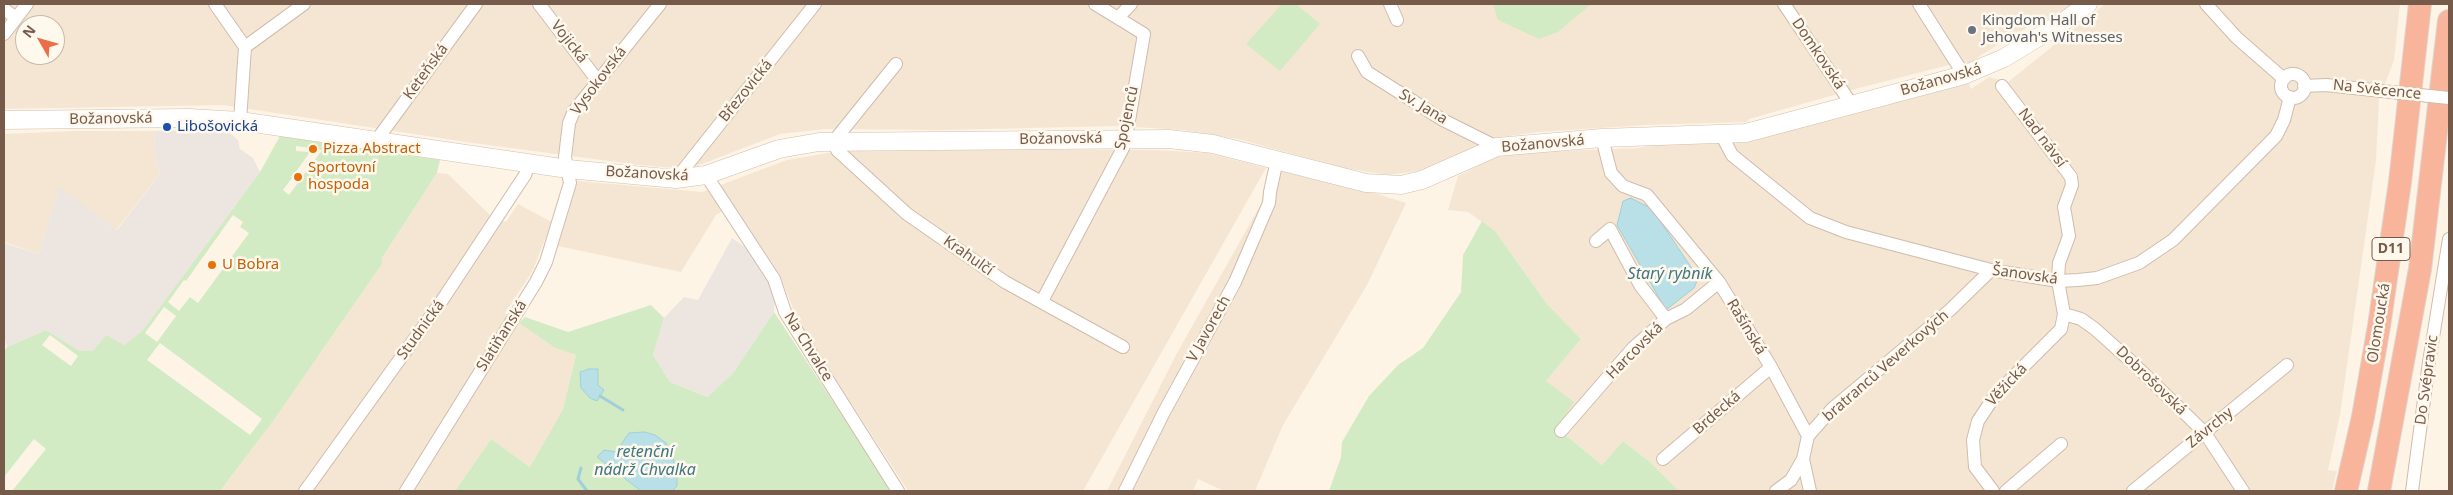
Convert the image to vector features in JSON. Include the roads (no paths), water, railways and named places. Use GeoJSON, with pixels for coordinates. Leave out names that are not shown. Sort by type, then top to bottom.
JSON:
{"type":"FeatureCollection","features":[{"type":"Feature","properties":{"kind":"highway","name":"Olomoucká"},"geometry":{"type":"LineString","coordinates":[[2346,491],[2363,417],[2379,326],[2400,182],[2420,4]]}},
{"type":"Feature","properties":{"kind":"highway","name":"Olomoucká"},"geometry":{"type":"LineString","coordinates":[[2379,491],[2420,269],[2449,21]]}},
{"type":"Feature","properties":{"kind":"street"},"geometry":{"type":"LineString","coordinates":[[18,15],[27,4]]}},
{"type":"Feature","properties":{"kind":"street"},"geometry":{"type":"LineString","coordinates":[[215,4],[245,47],[240,121]]}},
{"type":"Feature","properties":{"kind":"street"},"geometry":{"type":"LineString","coordinates":[[245,47],[304,4]]}},
{"type":"Feature","properties":{"kind":"street","name":"Keteňská"},"geometry":{"type":"LineString","coordinates":[[376,141],[476,4]]}},
{"type":"Feature","properties":{"kind":"street","name":"Vojická"},"geometry":{"type":"LineString","coordinates":[[539,4],[598,80]]}},
{"type":"Feature","properties":{"kind":"street","name":"Vysokovská"},"geometry":{"type":"LineString","coordinates":[[568,170],[565,157],[570,122],[574,111],[660,4]]}},
{"type":"Feature","properties":{"kind":"street","name":"Březovická"},"geometry":{"type":"LineString","coordinates":[[676,178],[816,4]]}},
{"type":"Feature","properties":{"kind":"street","name":"Spojenců"},"geometry":{"type":"LineString","coordinates":[[1042,301],[1123,148],[1126,138],[1144,34],[1095,4]]}},
{"type":"Feature","properties":{"kind":"street"},"geometry":{"type":"LineString","coordinates":[[1118,18],[1131,4]]}},
{"type":"Feature","properties":{"kind":"street"},"geometry":{"type":"LineString","coordinates":[[1390,4],[1397,20]]}},
{"type":"Feature","properties":{"kind":"street","name":"Domkovská"},"geometry":{"type":"LineString","coordinates":[[1784,4],[1852,104]]}},
{"type":"Feature","properties":{"kind":"street"},"geometry":{"type":"LineString","coordinates":[[1919,4],[1964,75]]}},
{"type":"Feature","properties":{"kind":"street","name":"Božanovská"},"geometry":{"type":"LineString","coordinates":[[4,120],[189,118],[240,121],[568,170],[676,178],[706,175],[779,149],[834,140],[1126,138],[1213,144],[1366,183],[1401,185],[1422,180],[1496,147],[1602,138],[1746,133],[1964,75],[1987,67],[2060,24],[2088,4]]}},
{"type":"Feature","properties":{"kind":"street"},"geometry":{"type":"LineString","coordinates":[[2206,4],[2237,38],[2284,79],[2282,91],[2290,97],[2301,94],[2304,86]]}},
{"type":"Feature","properties":{"kind":"street"},"geometry":{"type":"LineString","coordinates":[[4,9],[15,17]]}},
{"type":"Feature","properties":{"kind":"street"},"geometry":{"type":"LineString","coordinates":[[4,34],[15,19]]}},
{"type":"Feature","properties":{"kind":"street","name":"Sv. Jana"},"geometry":{"type":"LineString","coordinates":[[1358,56],[1367,72],[1443,120],[1496,147]]}},
{"type":"Feature","properties":{"kind":"street"},"geometry":{"type":"LineString","coordinates":[[834,140],[896,64]]}},
{"type":"Feature","properties":{"kind":"street","name":"Na Svěcence"},"geometry":{"type":"LineString","coordinates":[[2284,79],[2291,74],[2303,80],[2304,86],[2326,85],[2449,98]]}},
{"type":"Feature","properties":{"kind":"street","name":"Nad návsí"},"geometry":{"type":"LineString","coordinates":[[2002,86],[2072,177],[2072,185],[2064,207],[2069,236],[2059,263],[2058,281]]}},
{"type":"Feature","properties":{"kind":"street","name":"Šanovská"},"geometry":{"type":"LineString","coordinates":[[1721,134],[1732,155],[1810,218],[1846,232],[1990,270],[2058,281],[2097,278],[2139,263],[2173,240],[2276,136],[2284,120],[2290,97]]}},
{"type":"Feature","properties":{"kind":"street","name":"Rašínská"},"geometry":{"type":"LineString","coordinates":[[1602,138],[1612,173],[1623,186],[1647,195],[1719,282],[1770,367],[1808,436]]}},
{"type":"Feature","properties":{"kind":"street","name":"Krahulčí"},"geometry":{"type":"LineString","coordinates":[[834,140],[837,150],[907,214],[1005,282],[1123,347]]}},
{"type":"Feature","properties":{"kind":"street","name":"V Javorech"},"geometry":{"type":"LineString","coordinates":[[1125,491],[1164,412],[1235,282],[1269,204],[1278,160]]}},
{"type":"Feature","properties":{"kind":"street","name":"Studnická"},"geometry":{"type":"LineString","coordinates":[[305,491],[441,302],[520,183],[530,164]]}},
{"type":"Feature","properties":{"kind":"street","name":"Slatiňanská"},"geometry":{"type":"LineString","coordinates":[[406,491],[536,282],[551,248],[570,183],[568,170]]}},
{"type":"Feature","properties":{"kind":"street","name":"Na Chvalce"},"geometry":{"type":"LineString","coordinates":[[706,175],[774,279],[786,312],[898,491]]}},
{"type":"Feature","properties":{"kind":"street"},"geometry":{"type":"LineString","coordinates":[[1596,240],[1610,229],[1640,286],[1666,319]]}},
{"type":"Feature","properties":{"kind":"street","name":"Do Svépravic"},"geometry":{"type":"LineString","coordinates":[[2412,491],[2429,362],[2449,239]]}},
{"type":"Feature","properties":{"kind":"street","name":"bratranců Veverkových"},"geometry":{"type":"LineString","coordinates":[[1808,436],[1833,408],[1950,310],[1990,270]]}},
{"type":"Feature","properties":{"kind":"street"},"geometry":{"type":"LineString","coordinates":[[2058,281],[2064,314]]}},
{"type":"Feature","properties":{"kind":"street","name":"Harcovská"},"geometry":{"type":"LineString","coordinates":[[1561,431],[1633,348],[1666,319],[1686,309],[1719,282]]}},
{"type":"Feature","properties":{"kind":"street","name":"Dobrošovská"},"geometry":{"type":"LineString","coordinates":[[2064,314],[2080,319],[2095,329],[2205,433],[2243,491]]}},
{"type":"Feature","properties":{"kind":"street","name":"Věžická"},"geometry":{"type":"LineString","coordinates":[[1993,491],[1974,467],[1973,440],[1978,421],[1996,394],[2061,329],[2064,314]]}},
{"type":"Feature","properties":{"kind":"street","name":"Závrchy"},"geometry":{"type":"LineString","coordinates":[[2133,491],[2287,365]]}},
{"type":"Feature","properties":{"kind":"street","name":"Brdecká"},"geometry":{"type":"LineString","coordinates":[[1663,459],[1770,367]]}},
{"type":"Feature","properties":{"kind":"street"},"geometry":{"type":"LineString","coordinates":[[1808,436],[1804,459],[1810,491]]}},
{"type":"Feature","properties":{"kind":"street"},"geometry":{"type":"LineString","coordinates":[[2006,491],[2060,444]]}},
{"type":"Feature","properties":{"kind":"street"},"geometry":{"type":"LineString","coordinates":[[1776,491],[1791,480],[1804,459]]}},
{"type":"Feature","properties":{"kind":"water","name":"Starý rybník"},"geometry":{"type":"Polygon","coordinates":[[[1631,198],[1652,209],[1695,273],[1697,281],[1694,288],[1666,310],[1617,225],[1623,201],[1631,198]]]}},
{"type":"Feature","properties":{"kind":"water"},"geometry":{"type":"Polygon","coordinates":[[[598,369],[598,385],[604,390],[597,401],[590,398],[581,388],[580,372],[598,369]]]}},
{"type":"Feature","properties":{"kind":"water","name":"retenční nádrž Chvalka"},"geometry":{"type":"Polygon","coordinates":[[[644,432],[655,435],[666,443],[672,453],[677,486],[672,491],[641,491],[597,457],[604,450],[616,452],[629,433],[644,432]]]}},
{"type":"Feature","properties":{"kind":"waterway"},"geometry":{"type":"LineString","coordinates":[[600,396],[623,410]]}},
{"type":"Feature","properties":{"kind":"waterway"},"geometry":{"type":"LineString","coordinates":[[581,468],[578,479],[587,491]]}},
{"type":"Feature","properties":{"kind":"place","name":"Kingdom Hall of Jehovah's Witnesses"},"geometry":{"type":"Point","coordinates":[1972,30]}},
{"type":"Feature","properties":{"kind":"place","name":"Libošovická"},"geometry":{"type":"Point","coordinates":[167,127]}},
{"type":"Feature","properties":{"kind":"place","name":"Pizza Abstract"},"geometry":{"type":"Point","coordinates":[313,149]}},
{"type":"Feature","properties":{"kind":"place","name":"Sportovní hospoda"},"geometry":{"type":"Point","coordinates":[298,177]}},
{"type":"Feature","properties":{"kind":"place","name":"U Bobra"},"geometry":{"type":"Point","coordinates":[212,265]}}]}
